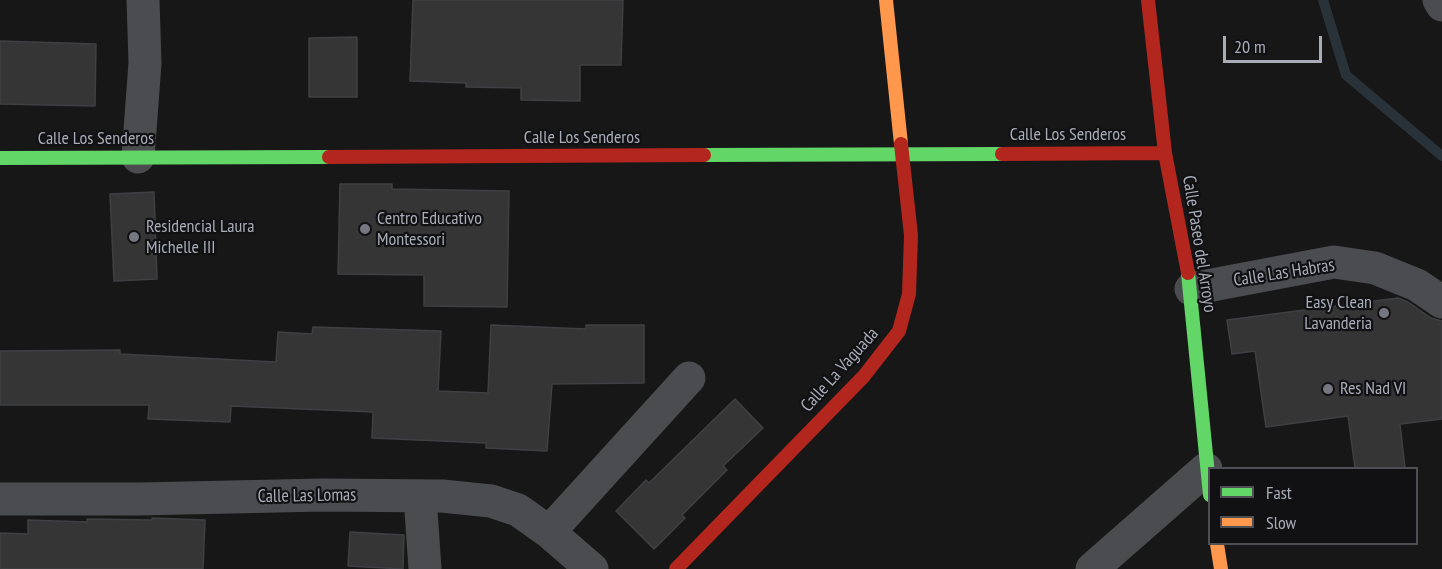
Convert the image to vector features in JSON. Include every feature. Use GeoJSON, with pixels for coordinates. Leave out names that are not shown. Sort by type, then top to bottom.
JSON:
{"type":"FeatureCollection","features":[{"type":"Feature","properties":{"kind":"street"},"geometry":{"type":"LineString","coordinates":[[138,157],[145,63],[144,0]]}},
{"type":"Feature","properties":{"kind":"street","name":"Calle La Vaguada"},"geometry":{"type":"LineString","coordinates":[[676,569],[864,376],[899,330],[909,294],[912,236],[885,0]]}},
{"type":"Feature","properties":{"kind":"street","name":"Calle Paseo del Arroyo"},"geometry":{"type":"LineString","coordinates":[[1148,0],[1165,153],[1191,290],[1208,482]]}},
{"type":"Feature","properties":{"kind":"street"},"geometry":{"type":"LineString","coordinates":[[1439,0],[1442,5]]}},
{"type":"Feature","properties":{"kind":"street","name":"Calle Los Senderos"},"geometry":{"type":"LineString","coordinates":[[0,158],[1165,153]]}},
{"type":"Feature","properties":{"kind":"street","name":"Calle Las Habras"},"geometry":{"type":"LineString","coordinates":[[1191,290],[1334,262],[1375,268],[1417,285],[1442,302]]}},
{"type":"Feature","properties":{"kind":"street"},"geometry":{"type":"LineString","coordinates":[[549,532],[689,378]]}},
{"type":"Feature","properties":{"kind":"street"},"geometry":{"type":"LineString","coordinates":[[1092,569],[1208,482]]}},
{"type":"Feature","properties":{"kind":"street"},"geometry":{"type":"LineString","coordinates":[[420,496],[425,569]]}},
{"type":"Feature","properties":{"kind":"street","name":"Calle Las Lomas"},"geometry":{"type":"LineString","coordinates":[[0,499],[420,496],[491,501],[518,510],[549,532],[592,569]]}},
{"type":"Feature","properties":{"kind":"street"},"geometry":{"type":"LineString","coordinates":[[1217,545],[1221,569]]}},
{"type":"Feature","properties":{"kind":"building"},"geometry":{"type":"Polygon","coordinates":[[[413,0],[623,0],[621,65],[580,65],[580,101],[521,100],[521,88],[466,87],[466,83],[410,81],[413,0]]]}},
{"type":"Feature","properties":{"kind":"building"},"geometry":{"type":"Polygon","coordinates":[[[357,37],[357,97],[309,97],[309,38],[357,37]]]}},
{"type":"Feature","properties":{"kind":"building"},"geometry":{"type":"Polygon","coordinates":[[[0,41],[96,44],[95,106],[0,104],[0,41]]]}},
{"type":"Feature","properties":{"kind":"building"},"geometry":{"type":"Polygon","coordinates":[[[340,184],[392,184],[392,189],[509,191],[507,307],[424,306],[424,275],[338,274],[340,184]]]}},
{"type":"Feature","properties":{"kind":"building","name":"Residencial Laura Michelle III"},"geometry":{"type":"Polygon","coordinates":[[[154,192],[157,279],[114,281],[110,194],[154,192]]]}},
{"type":"Feature","properties":{"kind":"building"},"geometry":{"type":"Polygon","coordinates":[[[1398,298],[1408,302],[1431,318],[1442,321],[1442,419],[1400,424],[1405,467],[1355,467],[1348,416],[1266,427],[1255,351],[1232,354],[1227,320],[1398,298]]]}},
{"type":"Feature","properties":{"kind":"building"},"geometry":{"type":"Polygon","coordinates":[[[491,325],[586,329],[586,325],[644,325],[644,383],[552,384],[547,451],[486,448],[486,443],[372,438],[373,412],[231,406],[230,422],[148,419],[149,405],[0,405],[0,351],[120,350],[120,354],[276,362],[278,332],[312,334],[313,327],[441,331],[438,391],[488,393],[491,325]]]}},
{"type":"Feature","properties":{"kind":"building"},"geometry":{"type":"Polygon","coordinates":[[[735,399],[763,428],[723,466],[727,470],[682,515],[685,518],[654,549],[616,511],[646,480],[649,483],[735,399]]]}},
{"type":"Feature","properties":{"kind":"building"},"geometry":{"type":"Polygon","coordinates":[[[152,518],[205,520],[203,569],[0,569],[0,533],[28,534],[28,520],[87,522],[87,519],[152,520],[152,518]]]}},
{"type":"Feature","properties":{"kind":"building"},"geometry":{"type":"Polygon","coordinates":[[[350,532],[404,535],[403,569],[348,566],[350,532]]]}},
{"type":"Feature","properties":{"kind":"waterway"},"geometry":{"type":"LineString","coordinates":[[1323,0],[1346,75],[1442,156]]}},
{"type":"Feature","properties":{"kind":"traffic: fast"},"geometry":{"type":"LineString","coordinates":[[704,155],[1002,154]]}},
{"type":"Feature","properties":{"kind":"traffic: fast"},"geometry":{"type":"LineString","coordinates":[[0,158],[329,157]]}},
{"type":"Feature","properties":{"kind":"traffic: fast"},"geometry":{"type":"LineString","coordinates":[[1188,273],[1208,475]]}},
{"type":"Feature","properties":{"kind":"traffic: slow"},"geometry":{"type":"LineString","coordinates":[[886,0],[901,144]]}},
{"type":"Feature","properties":{"kind":"traffic: slow"},"geometry":{"type":"LineString","coordinates":[[1217,545],[1221,569]]}},
{"type":"Feature","properties":{"kind":"traffic: jam"},"geometry":{"type":"LineString","coordinates":[[1148,0],[1165,153],[1188,273]]}},
{"type":"Feature","properties":{"kind":"traffic: jam"},"geometry":{"type":"LineString","coordinates":[[676,569],[864,376],[899,331],[909,294],[911,235],[901,144]]}},
{"type":"Feature","properties":{"kind":"traffic: jam"},"geometry":{"type":"LineString","coordinates":[[1002,154],[1165,153]]}},
{"type":"Feature","properties":{"kind":"traffic: jam"},"geometry":{"type":"LineString","coordinates":[[329,157],[704,155]]}},
{"type":"Feature","properties":{"kind":"place","name":"Centro Educativo Montessori"},"geometry":{"type":"Point","coordinates":[365,229]}},
{"type":"Feature","properties":{"kind":"place","name":"Residencial Laura Michelle III"},"geometry":{"type":"Point","coordinates":[134,237]}},
{"type":"Feature","properties":{"kind":"place","name":"Easy Clean Lavanderia"},"geometry":{"type":"Point","coordinates":[1384,313]}},
{"type":"Feature","properties":{"kind":"place","name":"Res Nad VI"},"geometry":{"type":"Point","coordinates":[1328,389]}}]}
